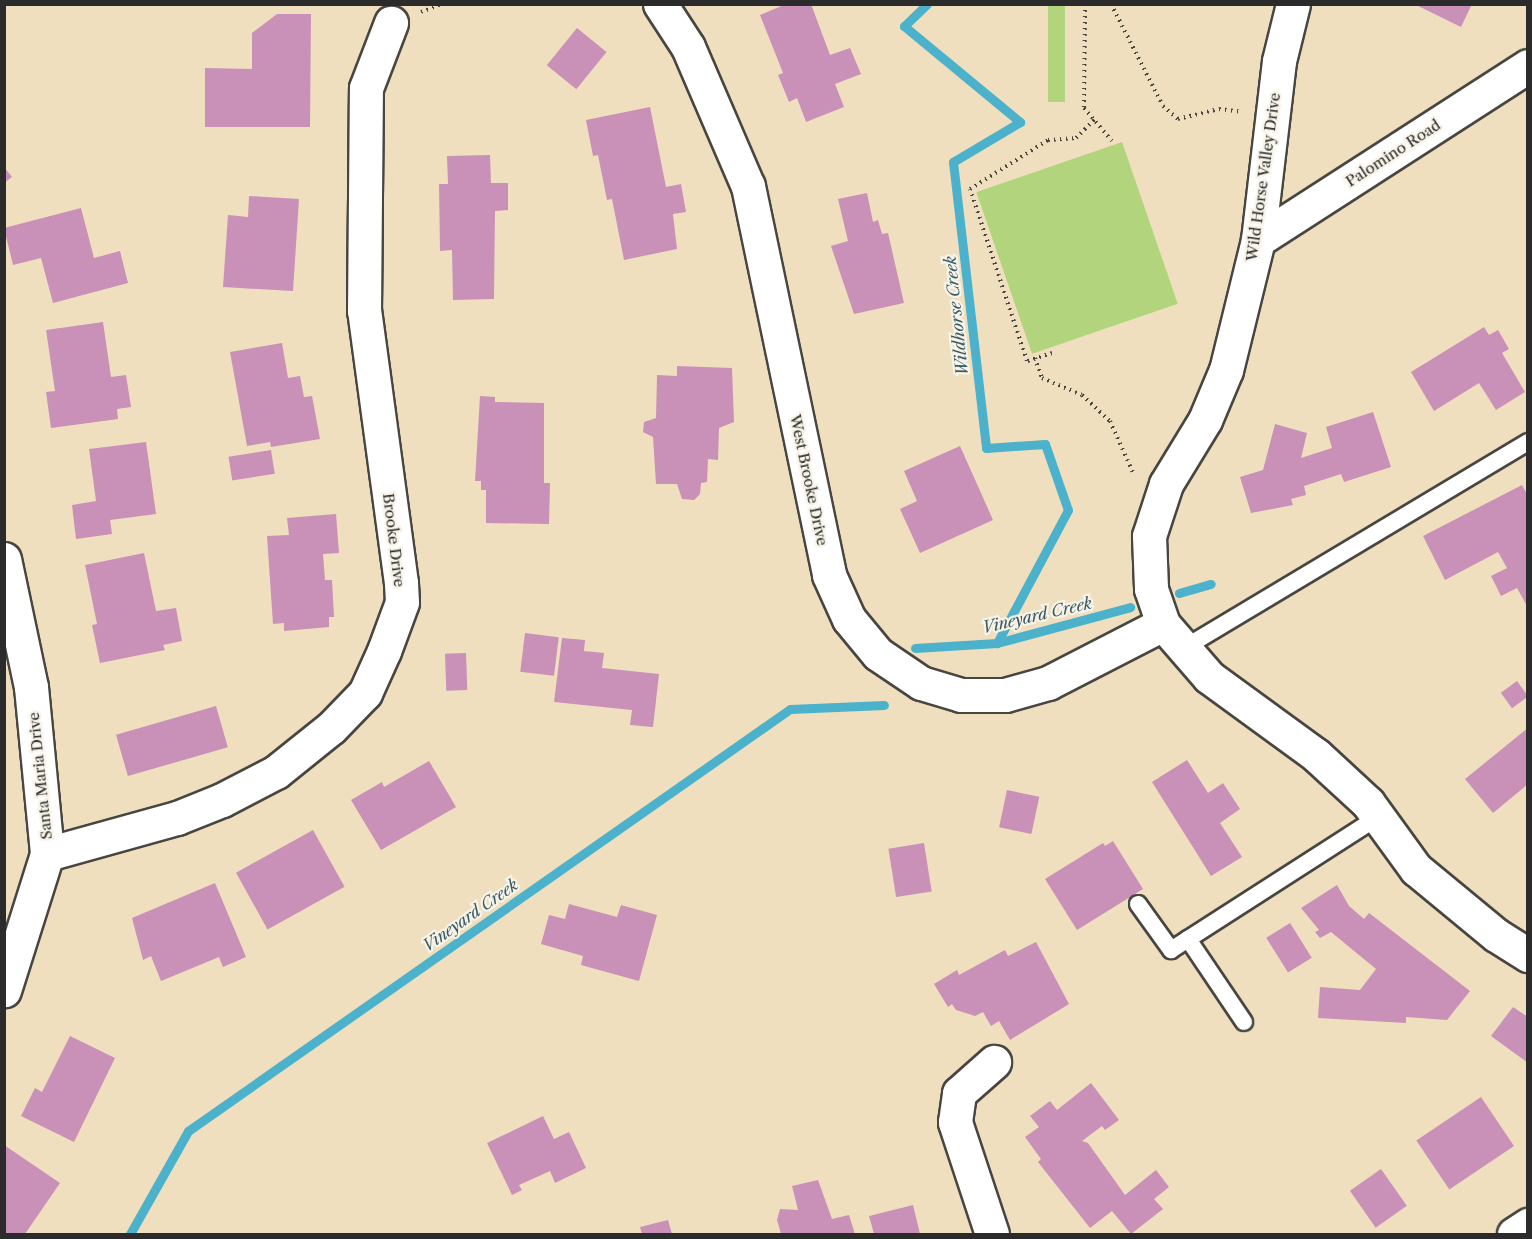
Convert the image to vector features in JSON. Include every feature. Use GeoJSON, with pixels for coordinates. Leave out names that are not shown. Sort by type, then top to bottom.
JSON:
{"type":"FeatureCollection","features":[{"type":"Feature","properties":{"kind":"street","name":"West Brooke Drive"},"geometry":{"type":"LineString","coordinates":[[660,4],[688,47],[748,186],[829,575],[849,619],[878,654],[921,684],[961,695],[1005,695],[1048,683],[1163,624]]}},
{"type":"Feature","properties":{"kind":"street","name":"Wild Horse Valley Drive"},"geometry":{"type":"LineString","coordinates":[[1293,4],[1279,61],[1258,240],[1226,370],[1205,420],[1162,496],[1149,536],[1150,589],[1163,624],[1209,677],[1316,755],[1377,817],[1416,869],[1496,935],[1527,956]]}},
{"type":"Feature","properties":{"kind":"street","name":"Brooke Drive"},"geometry":{"type":"LineString","coordinates":[[47,854],[177,818],[222,800],[276,772],[331,728],[365,693],[384,651],[402,602],[364,311],[366,88],[391,23]]}},
{"type":"Feature","properties":{"kind":"street","name":"Palomino Road"},"geometry":{"type":"LineString","coordinates":[[1258,240],[1527,66]]}},
{"type":"Feature","properties":{"kind":"street","name":"Santa Maria Drive"},"geometry":{"type":"LineString","coordinates":[[4,559],[31,687],[47,854],[4,990]]}},
{"type":"Feature","properties":{"kind":"street"},"geometry":{"type":"LineString","coordinates":[[992,1234],[955,1122],[959,1093],[994,1062]]}},
{"type":"Feature","properties":{"kind":"street"},"geometry":{"type":"LineString","coordinates":[[1514,1234],[1527,1225]]}},
{"type":"Feature","properties":{"kind":"lane"},"geometry":{"type":"LineString","coordinates":[[1184,648],[1527,442]]}},
{"type":"Feature","properties":{"kind":"lane"},"geometry":{"type":"LineString","coordinates":[[1138,904],[1171,950],[1377,817]]}},
{"type":"Feature","properties":{"kind":"lane"},"geometry":{"type":"LineString","coordinates":[[1188,939],[1244,1022]]}},
{"type":"Feature","properties":{"kind":"path"},"geometry":{"type":"LineString","coordinates":[[1085,4],[1084,108],[1112,141]]}},
{"type":"Feature","properties":{"kind":"path"},"geometry":{"type":"LineString","coordinates":[[1111,4],[1163,105],[1178,119],[1219,109],[1272,116]]}},
{"type":"Feature","properties":{"kind":"path"},"geometry":{"type":"LineString","coordinates":[[1052,353],[1027,361],[970,189],[1048,140],[1076,138],[1095,119]]}},
{"type":"Feature","properties":{"kind":"path"},"geometry":{"type":"LineString","coordinates":[[1035,358],[1042,378],[1082,395],[1110,421],[1138,484],[1162,496]]}},
{"type":"Feature","properties":{"kind":"green space"},"geometry":{"type":"Polygon","coordinates":[[[1048,5],[1065,5],[1065,102],[1048,102],[1048,5]]]}},
{"type":"Feature","properties":{"kind":"green space"},"geometry":{"type":"Polygon","coordinates":[[[1122,142],[1178,304],[1032,354],[976,192],[1122,142]]]}},
{"type":"Feature","properties":{"kind":"building"},"geometry":{"type":"Polygon","coordinates":[[[786,4],[811,4],[830,55],[850,48],[861,74],[835,84],[844,107],[806,122],[797,98],[789,102],[778,75],[783,73],[760,15],[786,4]]]}},
{"type":"Feature","properties":{"kind":"building"},"geometry":{"type":"Polygon","coordinates":[[[1414,4],[1472,4],[1461,27],[1414,4]]]}},
{"type":"Feature","properties":{"kind":"building"},"geometry":{"type":"Polygon","coordinates":[[[277,14],[311,14],[310,127],[205,127],[205,68],[252,69],[252,33],[277,14]]]}},
{"type":"Feature","properties":{"kind":"building"},"geometry":{"type":"Polygon","coordinates":[[[577,28],[607,52],[576,89],[547,65],[577,28]]]}},
{"type":"Feature","properties":{"kind":"building"},"geometry":{"type":"Polygon","coordinates":[[[650,107],[666,187],[681,184],[686,212],[673,214],[677,249],[624,260],[612,199],[607,200],[598,155],[593,156],[586,120],[650,107]]]}},
{"type":"Feature","properties":{"kind":"building"},"geometry":{"type":"Polygon","coordinates":[[[490,155],[491,183],[508,183],[508,210],[495,211],[494,299],[453,300],[452,250],[440,251],[439,184],[448,184],[447,156],[490,155]]]}},
{"type":"Feature","properties":{"kind":"building"},"geometry":{"type":"Polygon","coordinates":[[[4,167],[12,177],[4,183],[4,167]]]}},
{"type":"Feature","properties":{"kind":"building"},"geometry":{"type":"Polygon","coordinates":[[[867,193],[873,222],[878,220],[882,234],[888,233],[904,303],[854,314],[831,246],[848,241],[838,199],[867,193]]]}},
{"type":"Feature","properties":{"kind":"building"},"geometry":{"type":"Polygon","coordinates":[[[249,196],[299,199],[293,291],[223,287],[228,215],[248,217],[249,196]]]}},
{"type":"Feature","properties":{"kind":"building"},"geometry":{"type":"Polygon","coordinates":[[[81,208],[94,258],[120,251],[128,283],[53,303],[41,258],[13,265],[4,228],[81,208]]]}},
{"type":"Feature","properties":{"kind":"building"},"geometry":{"type":"Polygon","coordinates":[[[103,322],[111,377],[126,375],[131,407],[117,409],[118,419],[51,428],[46,392],[55,391],[46,330],[103,322]]]}},
{"type":"Feature","properties":{"kind":"building"},"geometry":{"type":"Polygon","coordinates":[[[1484,327],[1489,335],[1498,330],[1509,349],[1502,353],[1525,392],[1496,410],[1479,383],[1434,411],[1411,372],[1484,327]]]}},
{"type":"Feature","properties":{"kind":"building"},"geometry":{"type":"Polygon","coordinates":[[[282,343],[288,378],[300,376],[304,397],[312,396],[320,439],[271,447],[270,442],[247,446],[230,352],[282,343]]]}},
{"type":"Feature","properties":{"kind":"building"},"geometry":{"type":"Polygon","coordinates":[[[677,366],[732,368],[734,422],[719,428],[718,460],[708,459],[707,482],[701,483],[700,494],[694,500],[682,499],[677,484],[656,484],[653,437],[643,432],[644,422],[656,418],[657,375],[677,376],[677,366]]]}},
{"type":"Feature","properties":{"kind":"building"},"geometry":{"type":"Polygon","coordinates":[[[480,396],[495,397],[495,402],[544,403],[544,483],[550,483],[549,524],[486,523],[486,490],[481,490],[481,481],[475,481],[480,396]]]}},
{"type":"Feature","properties":{"kind":"building"},"geometry":{"type":"Polygon","coordinates":[[[1373,412],[1391,467],[1344,482],[1341,474],[1304,486],[1306,495],[1291,499],[1293,505],[1251,513],[1240,477],[1263,470],[1275,424],[1307,433],[1301,458],[1332,448],[1326,427],[1373,412]]]}},
{"type":"Feature","properties":{"kind":"building"},"geometry":{"type":"Polygon","coordinates":[[[146,442],[156,514],[110,520],[112,534],[76,539],[72,505],[96,501],[89,449],[146,442]]]}},
{"type":"Feature","properties":{"kind":"building"},"geometry":{"type":"Polygon","coordinates":[[[960,446],[993,520],[920,553],[900,509],[917,501],[904,471],[960,446]]]}},
{"type":"Feature","properties":{"kind":"building"},"geometry":{"type":"Polygon","coordinates":[[[271,450],[275,474],[232,480],[229,457],[271,450]]]}},
{"type":"Feature","properties":{"kind":"building"},"geometry":{"type":"Polygon","coordinates":[[[1522,485],[1528,496],[1528,608],[1517,588],[1501,596],[1491,576],[1507,568],[1498,552],[1445,580],[1423,536],[1522,485]]]}},
{"type":"Feature","properties":{"kind":"building"},"geometry":{"type":"Polygon","coordinates":[[[336,514],[339,553],[323,554],[325,580],[332,580],[334,617],[329,617],[329,627],[284,631],[284,623],[273,624],[267,536],[289,535],[287,518],[336,514]]]}},
{"type":"Feature","properties":{"kind":"building"},"geometry":{"type":"Polygon","coordinates":[[[144,553],[156,611],[176,608],[182,641],[163,645],[165,650],[100,663],[92,625],[97,624],[85,565],[144,553]]]}},
{"type":"Feature","properties":{"kind":"building"},"geometry":{"type":"Polygon","coordinates":[[[525,633],[559,637],[554,676],[520,672],[525,633]]]}},
{"type":"Feature","properties":{"kind":"building"},"geometry":{"type":"Polygon","coordinates":[[[562,638],[585,640],[584,651],[604,653],[602,668],[659,674],[653,727],[630,725],[632,710],[554,702],[562,638]]]}},
{"type":"Feature","properties":{"kind":"building"},"geometry":{"type":"Polygon","coordinates":[[[466,653],[467,690],[446,691],[445,654],[466,653]]]}},
{"type":"Feature","properties":{"kind":"building"},"geometry":{"type":"Polygon","coordinates":[[[1517,681],[1528,696],[1512,708],[1501,693],[1517,681]]]}},
{"type":"Feature","properties":{"kind":"building"},"geometry":{"type":"Polygon","coordinates":[[[216,706],[228,747],[128,776],[116,735],[216,706]]]}},
{"type":"Feature","properties":{"kind":"building"},"geometry":{"type":"Polygon","coordinates":[[[1528,728],[1528,784],[1493,813],[1465,779],[1528,728]]]}},
{"type":"Feature","properties":{"kind":"building"},"geometry":{"type":"Polygon","coordinates":[[[1187,760],[1208,793],[1223,783],[1240,809],[1220,823],[1242,857],[1211,876],[1152,782],[1187,760]]]}},
{"type":"Feature","properties":{"kind":"building"},"geometry":{"type":"Polygon","coordinates":[[[429,761],[456,807],[381,850],[351,800],[382,782],[384,787],[429,761]]]}},
{"type":"Feature","properties":{"kind":"building"},"geometry":{"type":"Polygon","coordinates":[[[1007,790],[1039,797],[1031,834],[999,827],[1007,790]]]}},
{"type":"Feature","properties":{"kind":"building"},"geometry":{"type":"Polygon","coordinates":[[[313,830],[345,887],[268,930],[236,873],[313,830]]]}},
{"type":"Feature","properties":{"kind":"building"},"geometry":{"type":"Polygon","coordinates":[[[1113,841],[1143,889],[1077,930],[1045,879],[1103,843],[1105,846],[1113,841]]]}},
{"type":"Feature","properties":{"kind":"building"},"geometry":{"type":"Polygon","coordinates":[[[924,843],[932,891],[896,897],[888,849],[924,843]]]}},
{"type":"Feature","properties":{"kind":"building"},"geometry":{"type":"Polygon","coordinates":[[[215,883],[246,957],[223,967],[219,957],[161,981],[151,956],[143,960],[132,918],[215,883]]]}},
{"type":"Feature","properties":{"kind":"building"},"geometry":{"type":"Polygon","coordinates":[[[1337,885],[1349,906],[1364,919],[1369,913],[1470,991],[1447,1020],[1406,1017],[1406,1023],[1318,1018],[1320,987],[1360,990],[1376,969],[1331,932],[1320,938],[1315,932],[1319,930],[1301,908],[1337,885]]]}},
{"type":"Feature","properties":{"kind":"building"},"geometry":{"type":"Polygon","coordinates":[[[569,904],[617,917],[621,905],[657,915],[639,981],[581,965],[583,956],[541,944],[549,915],[565,919],[569,904]]]}},
{"type":"Feature","properties":{"kind":"building"},"geometry":{"type":"Polygon","coordinates":[[[1290,923],[1312,958],[1288,973],[1266,938],[1290,923]]]}},
{"type":"Feature","properties":{"kind":"building"},"geometry":{"type":"Polygon","coordinates":[[[1036,942],[1069,1004],[1010,1040],[999,1021],[991,1026],[983,1012],[975,1016],[956,1010],[952,1004],[948,1007],[934,984],[957,970],[959,975],[1005,950],[1008,956],[1036,942]]]}},
{"type":"Feature","properties":{"kind":"building"},"geometry":{"type":"Polygon","coordinates":[[[1513,1007],[1528,1017],[1528,1063],[1491,1036],[1513,1007]]]}},
{"type":"Feature","properties":{"kind":"building"},"geometry":{"type":"Polygon","coordinates":[[[70,1036],[115,1058],[74,1142],[21,1116],[35,1088],[42,1092],[70,1036]]]}},
{"type":"Feature","properties":{"kind":"building"},"geometry":{"type":"Polygon","coordinates":[[[1091,1083],[1119,1120],[1105,1130],[1102,1126],[1082,1141],[1088,1143],[1125,1195],[1156,1170],[1169,1187],[1154,1199],[1163,1209],[1131,1234],[1112,1211],[1090,1228],[1038,1162],[1041,1159],[1025,1137],[1039,1127],[1030,1116],[1050,1101],[1057,1110],[1091,1083]]]}},
{"type":"Feature","properties":{"kind":"building"},"geometry":{"type":"Polygon","coordinates":[[[1481,1097],[1514,1146],[1449,1190],[1416,1141],[1481,1097]]]}},
{"type":"Feature","properties":{"kind":"building"},"geometry":{"type":"Polygon","coordinates":[[[543,1116],[554,1139],[569,1132],[586,1168],[555,1183],[550,1171],[519,1185],[522,1190],[512,1195],[487,1143],[543,1116]]]}},
{"type":"Feature","properties":{"kind":"building"},"geometry":{"type":"Polygon","coordinates":[[[4,1145],[60,1183],[25,1234],[4,1234],[4,1145]]]}},
{"type":"Feature","properties":{"kind":"building"},"geometry":{"type":"Polygon","coordinates":[[[1381,1169],[1407,1206],[1376,1228],[1350,1191],[1381,1169]]]}},
{"type":"Feature","properties":{"kind":"building"},"geometry":{"type":"Polygon","coordinates":[[[818,1180],[832,1219],[849,1215],[855,1234],[781,1234],[777,1220],[780,1209],[798,1210],[792,1186],[818,1180]]]}},
{"type":"Feature","properties":{"kind":"building"},"geometry":{"type":"Polygon","coordinates":[[[913,1205],[920,1234],[874,1234],[869,1216],[913,1205]]]}},
{"type":"Feature","properties":{"kind":"building"},"geometry":{"type":"Polygon","coordinates":[[[668,1220],[672,1234],[642,1234],[640,1227],[668,1220]]]}},
{"type":"Feature","properties":{"kind":"waterway","name":"Wildhorse Creek"},"geometry":{"type":"LineString","coordinates":[[927,4],[904,26],[1020,122],[953,162],[986,448],[1045,444],[1068,510],[997,643]]}},
{"type":"Feature","properties":{"kind":"waterway","name":"Vineyard Creek"},"geometry":{"type":"LineString","coordinates":[[1179,593],[1211,584]]}},
{"type":"Feature","properties":{"kind":"waterway","name":"Vineyard Creek"},"geometry":{"type":"LineString","coordinates":[[915,648],[997,643],[1130,607]]}},
{"type":"Feature","properties":{"kind":"waterway","name":"Vineyard Creek"},"geometry":{"type":"LineString","coordinates":[[130,1234],[188,1131],[790,709],[884,705]]}}]}
